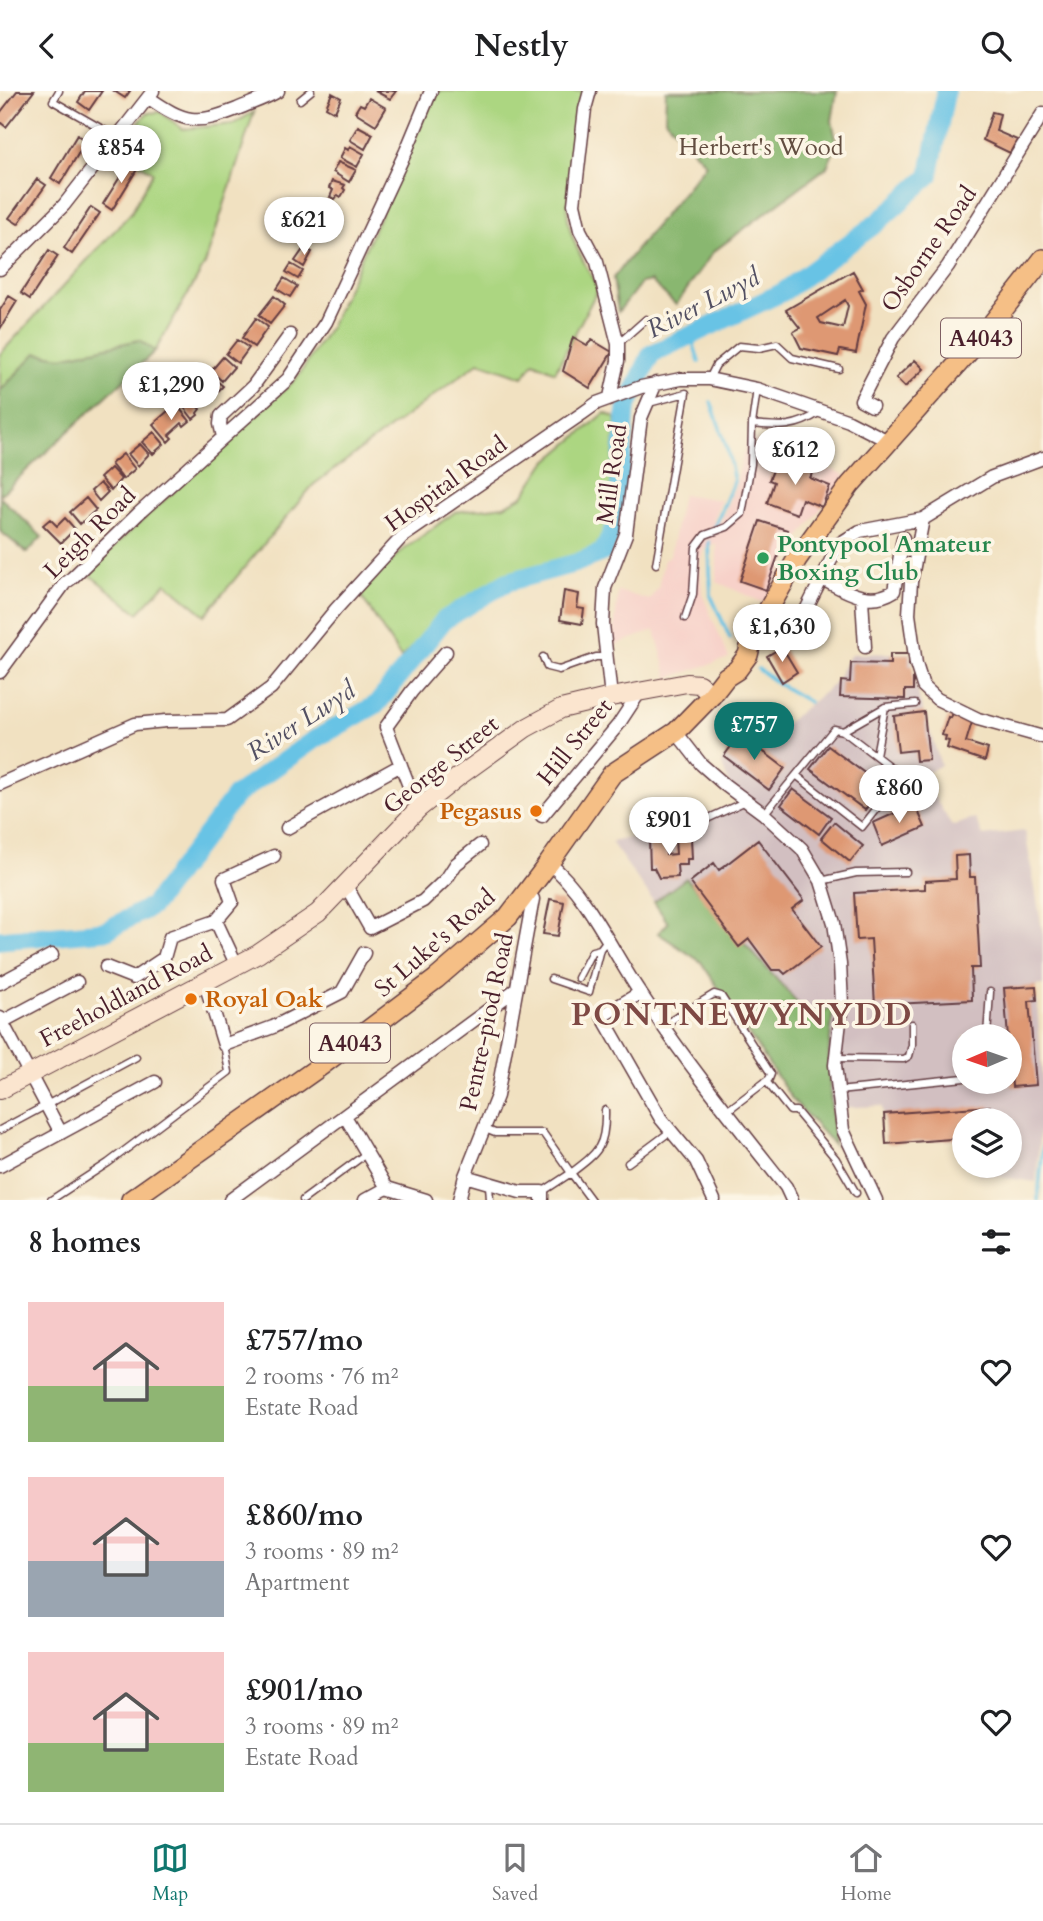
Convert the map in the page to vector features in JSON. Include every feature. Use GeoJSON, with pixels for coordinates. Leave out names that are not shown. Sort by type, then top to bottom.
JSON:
{"type":"FeatureCollection","features":[{"type":"Feature","properties":{"kind":"main road","name":"St Luke's Road"},"geometry":{"type":"LineString","coordinates":[[131,1200],[322,1065],[436,979],[508,917],[612,774],[676,732],[726,677],[737,670],[748,655],[757,630],[797,559],[850,485],[981,339],[1043,258]]}},
{"type":"Feature","properties":{"kind":"main road","name":"George Street"},"geometry":{"type":"LineString","coordinates":[[237,966],[317,913],[418,809],[526,728],[561,709],[687,683],[699,684],[712,695]]}},
{"type":"Feature","properties":{"kind":"main road","name":"Freeholdland Road"},"geometry":{"type":"LineString","coordinates":[[0,1090],[237,966]]}},
{"type":"Feature","properties":{"kind":"street"},"geometry":{"type":"LineString","coordinates":[[0,269],[64,205],[151,94],[170,113],[197,120],[212,119],[278,91]]}},
{"type":"Feature","properties":{"kind":"street","name":"Leigh Road"},"geometry":{"type":"LineString","coordinates":[[0,672],[65,583],[288,379],[326,322],[431,91]]}},
{"type":"Feature","properties":{"kind":"street"},"geometry":{"type":"LineString","coordinates":[[590,91],[584,109],[574,204],[580,230],[597,262],[618,344],[614,396]]}},
{"type":"Feature","properties":{"kind":"street","name":"Osborne Road"},"geometry":{"type":"LineString","coordinates":[[872,406],[860,400],[893,338],[948,266],[1043,113]]}},
{"type":"Feature","properties":{"kind":"street"},"geometry":{"type":"LineString","coordinates":[[223,437],[221,416],[253,386],[290,335]]}},
{"type":"Feature","properties":{"kind":"street","name":"Hospital Road"},"geometry":{"type":"LineString","coordinates":[[0,784],[135,725],[166,721],[227,720],[271,688],[336,609],[402,537],[583,412],[614,396],[656,383],[681,379],[709,379],[757,389],[849,421],[888,441]]}},
{"type":"Feature","properties":{"kind":"street","name":"Mill Road"},"geometry":{"type":"LineString","coordinates":[[611,697],[603,624],[605,588],[626,534],[641,418],[656,383]]}},
{"type":"Feature","properties":{"kind":"street"},"geometry":{"type":"LineString","coordinates":[[757,630],[783,627],[804,614],[839,544],[850,537],[860,531],[923,519],[992,477],[1043,458]]}},
{"type":"Feature","properties":{"kind":"street"},"geometry":{"type":"LineString","coordinates":[[923,519],[911,582],[909,614],[916,664],[923,686],[937,699],[978,719],[1043,737]]}},
{"type":"Feature","properties":{"kind":"street"},"geometry":{"type":"LineString","coordinates":[[822,579],[862,599],[887,595],[894,591],[903,538]]}},
{"type":"Feature","properties":{"kind":"street"},"geometry":{"type":"LineString","coordinates":[[862,599],[865,647]]}},
{"type":"Feature","properties":{"kind":"street"},"geometry":{"type":"LineString","coordinates":[[418,809],[386,727],[412,691],[446,652]]}},
{"type":"Feature","properties":{"kind":"street","name":"Hill Street"},"geometry":{"type":"LineString","coordinates":[[542,816],[618,725],[639,693]]}},
{"type":"Feature","properties":{"kind":"street"},"geometry":{"type":"LineString","coordinates":[[676,732],[701,764],[764,814],[802,849],[821,881],[834,923],[840,964],[842,1005],[836,1058],[843,1130],[876,1200]]}},
{"type":"Feature","properties":{"kind":"street"},"geometry":{"type":"LineString","coordinates":[[287,828],[401,765]]}},
{"type":"Feature","properties":{"kind":"street"},"geometry":{"type":"LineString","coordinates":[[345,884],[370,928],[423,901],[447,878],[456,864],[480,845]]}},
{"type":"Feature","properties":{"kind":"street"},"geometry":{"type":"LineString","coordinates":[[106,967],[134,978],[164,958],[170,937],[216,921],[232,902],[224,879],[274,856]]}},
{"type":"Feature","properties":{"kind":"street"},"geometry":{"type":"LineString","coordinates":[[549,863],[568,879],[603,945],[640,993],[691,1068],[786,1187],[792,1200]]}},
{"type":"Feature","properties":{"kind":"street","name":"Pentre-piod Road"},"geometry":{"type":"LineString","coordinates":[[459,1200],[465,1176],[497,1096],[531,915],[533,899],[527,892]]}},
{"type":"Feature","properties":{"kind":"street"},"geometry":{"type":"LineString","coordinates":[[216,921],[237,966]]}},
{"type":"Feature","properties":{"kind":"street"},"geometry":{"type":"LineString","coordinates":[[205,983],[224,1045],[273,1027],[342,992],[364,953]]}},
{"type":"Feature","properties":{"kind":"street"},"geometry":{"type":"LineString","coordinates":[[0,983],[52,955]]}},
{"type":"Feature","properties":{"kind":"street"},"geometry":{"type":"LineString","coordinates":[[61,1133],[1,1021],[77,982]]}},
{"type":"Feature","properties":{"kind":"street"},"geometry":{"type":"LineString","coordinates":[[230,1200],[515,990]]}},
{"type":"Feature","properties":{"kind":"street"},"geometry":{"type":"LineString","coordinates":[[640,993],[603,1016],[661,1119],[696,1161],[714,1200]]}},
{"type":"Feature","properties":{"kind":"street"},"geometry":{"type":"LineString","coordinates":[[0,1166],[155,1082]]}},
{"type":"Feature","properties":{"kind":"street"},"geometry":{"type":"LineString","coordinates":[[345,1116],[387,1188],[400,1196],[426,1200]]}},
{"type":"Feature","properties":{"kind":"street"},"geometry":{"type":"LineString","coordinates":[[465,1176],[489,1185],[542,1196]]}},
{"type":"Feature","properties":{"kind":"street"},"geometry":{"type":"LineString","coordinates":[[365,1200],[387,1188]]}},
{"type":"Feature","properties":{"kind":"lane"},"geometry":{"type":"LineString","coordinates":[[59,91],[53,101],[118,138]]}},
{"type":"Feature","properties":{"kind":"lane"},"geometry":{"type":"LineString","coordinates":[[300,100],[311,91]]}},
{"type":"Feature","properties":{"kind":"lane"},"geometry":{"type":"LineString","coordinates":[[618,344],[646,320]]}},
{"type":"Feature","properties":{"kind":"lane"},"geometry":{"type":"LineString","coordinates":[[709,379],[716,365],[738,346],[758,348],[778,344],[792,358],[839,369]]}},
{"type":"Feature","properties":{"kind":"lane"},"geometry":{"type":"LineString","coordinates":[[685,618],[693,594],[696,547],[705,535],[727,527],[742,515],[751,464],[752,423],[757,389]]}},
{"type":"Feature","properties":{"kind":"lane"},"geometry":{"type":"LineString","coordinates":[[649,403],[686,393],[656,564]]}},
{"type":"Feature","properties":{"kind":"lane"},"geometry":{"type":"LineString","coordinates":[[752,423],[788,426],[806,421],[820,412]]}},
{"type":"Feature","properties":{"kind":"lane"},"geometry":{"type":"LineString","coordinates":[[543,657],[547,667],[559,670],[596,657],[607,657]]}},
{"type":"Feature","properties":{"kind":"lane"},"geometry":{"type":"LineString","coordinates":[[844,731],[885,707],[915,704]]}},
{"type":"Feature","properties":{"kind":"lane"},"geometry":{"type":"LineString","coordinates":[[876,755],[885,707]]}},
{"type":"Feature","properties":{"kind":"lane"},"geometry":{"type":"LineString","coordinates":[[764,814],[796,775],[834,729],[844,731],[876,755],[898,773],[899,780],[862,827],[796,775]]}},
{"type":"Feature","properties":{"kind":"lane"},"geometry":{"type":"LineString","coordinates":[[707,819],[746,801]]}},
{"type":"Feature","properties":{"kind":"lane"},"geometry":{"type":"LineString","coordinates":[[821,881],[856,873],[906,872]]}},
{"type":"Feature","properties":{"kind":"lane"},"geometry":{"type":"LineString","coordinates":[[578,978],[592,951],[603,945]]}},
{"type":"Feature","properties":{"kind":"lane"},"geometry":{"type":"LineString","coordinates":[[551,979],[589,992],[603,945]]}},
{"type":"Feature","properties":{"kind":"lane"},"geometry":{"type":"LineString","coordinates":[[988,1024],[990,992]]}},
{"type":"Feature","properties":{"kind":"lane"},"geometry":{"type":"LineString","coordinates":[[662,1026],[714,994],[721,996],[771,1075],[726,1112]]}},
{"type":"Feature","properties":{"kind":"lane"},"geometry":{"type":"LineString","coordinates":[[836,1058],[904,1059],[909,1056],[912,1045],[912,1024]]}},
{"type":"Feature","properties":{"kind":"lane"},"geometry":{"type":"LineString","coordinates":[[51,1200],[108,1163],[229,1072],[224,1045]]}},
{"type":"Feature","properties":{"kind":"lane"},"geometry":{"type":"LineString","coordinates":[[0,1130],[136,1057]]}},
{"type":"Feature","properties":{"kind":"lane"},"geometry":{"type":"LineString","coordinates":[[838,1091],[952,1079]]}},
{"type":"Feature","properties":{"kind":"lane"},"geometry":{"type":"LineString","coordinates":[[766,1081],[790,1111],[796,1111],[836,1159],[856,1193]]}},
{"type":"Feature","properties":{"kind":"lane"},"geometry":{"type":"LineString","coordinates":[[542,1196],[594,1155],[602,1143],[605,1110]]}},
{"type":"Feature","properties":{"kind":"lane"},"geometry":{"type":"LineString","coordinates":[[485,1129],[495,1133],[543,1133],[592,1200]]}},
{"type":"Feature","properties":{"kind":"lane"},"geometry":{"type":"LineString","coordinates":[[628,1163],[671,1131]]}},
{"type":"Feature","properties":{"kind":"lane"},"geometry":{"type":"LineString","coordinates":[[303,1200],[367,1153]]}},
{"type":"Feature","properties":{"kind":"lane"},"geometry":{"type":"LineString","coordinates":[[489,1185],[490,1200]]}},
{"type":"Feature","properties":{"kind":"shaded area"},"geometry":{"type":"Polygon","coordinates":[[[747,437],[846,475],[797,541],[764,603],[717,582],[717,543],[704,549],[700,561],[702,594],[729,658],[668,678],[655,630],[613,646],[618,591],[649,600],[658,588],[664,559],[670,556],[682,494],[721,500],[712,521],[721,521],[736,484],[747,437]]]}},
{"type":"Feature","properties":{"kind":"shaded area"},"geometry":{"type":"Polygon","coordinates":[[[910,653],[919,699],[941,765],[922,776],[952,826],[975,818],[983,836],[1025,831],[1043,935],[1043,985],[1036,986],[1043,1091],[1036,1182],[1007,1178],[1022,1178],[1022,1108],[952,1108],[952,1140],[886,1144],[882,1106],[832,1108],[828,1063],[833,1007],[814,1020],[686,878],[654,902],[611,842],[646,834],[736,804],[721,762],[757,714],[780,728],[833,685],[851,654],[910,653]]]}},
{"type":"Feature","properties":{"kind":"green space"},"geometry":{"type":"Polygon","coordinates":[[[436,91],[585,91],[572,159],[568,213],[574,241],[598,289],[555,372],[534,362],[523,377],[479,362],[313,485],[205,615],[166,583],[138,613],[86,572],[297,378],[331,325],[436,91]]]}},
{"type":"Feature","properties":{"kind":"green space","name":"Herbert's Wood"},"geometry":{"type":"Polygon","coordinates":[[[666,91],[837,91],[832,121],[837,144],[827,167],[713,252],[676,305],[651,281],[641,283],[618,312],[613,278],[706,164],[665,119],[666,91]]]}},
{"type":"Feature","properties":{"kind":"green space"},"geometry":{"type":"Polygon","coordinates":[[[160,112],[183,129],[233,124],[254,112],[205,264],[155,351],[139,340],[62,357],[36,353],[0,391],[0,354],[131,213],[153,172],[117,149],[147,113],[160,112]]]}},
{"type":"Feature","properties":{"kind":"green space"},"geometry":{"type":"Polygon","coordinates":[[[139,340],[155,351],[0,495],[0,391],[36,353],[62,357],[139,340]]]}},
{"type":"Feature","properties":{"kind":"green space"},"geometry":{"type":"Polygon","coordinates":[[[605,413],[616,418],[608,532],[597,548],[557,566],[510,575],[454,604],[401,658],[360,594],[399,553],[455,512],[504,506],[523,496],[545,463],[605,413]]]}},
{"type":"Feature","properties":{"kind":"green space"},"geometry":{"type":"Polygon","coordinates":[[[0,497],[42,537],[27,553],[0,531],[0,497]]]}},
{"type":"Feature","properties":{"kind":"green space"},"geometry":{"type":"Polygon","coordinates":[[[686,878],[813,1020],[833,1006],[828,1063],[834,1145],[792,1099],[701,962],[658,933],[668,923],[654,902],[686,878]]]}},
{"type":"Feature","properties":{"kind":"building"},"geometry":{"type":"Polygon","coordinates":[[[17,91],[34,91],[6,127],[0,122],[0,113],[17,91]]]}},
{"type":"Feature","properties":{"kind":"building"},"geometry":{"type":"Polygon","coordinates":[[[85,91],[102,91],[89,110],[78,102],[85,91]]]}},
{"type":"Feature","properties":{"kind":"building"},"geometry":{"type":"Polygon","coordinates":[[[114,91],[130,91],[125,98],[114,91]]]}},
{"type":"Feature","properties":{"kind":"building"},"geometry":{"type":"Polygon","coordinates":[[[375,91],[396,91],[390,99],[375,91]]]}},
{"type":"Feature","properties":{"kind":"building"},"geometry":{"type":"Polygon","coordinates":[[[332,93],[341,98],[335,112],[326,107],[332,93]]]}},
{"type":"Feature","properties":{"kind":"building"},"geometry":{"type":"Polygon","coordinates":[[[369,98],[386,108],[376,125],[355,112],[360,104],[364,106],[369,98]]]}},
{"type":"Feature","properties":{"kind":"building"},"geometry":{"type":"Polygon","coordinates":[[[992,112],[1000,114],[996,131],[1017,140],[1010,153],[983,140],[992,112]]]}},
{"type":"Feature","properties":{"kind":"building"},"geometry":{"type":"Polygon","coordinates":[[[358,126],[373,134],[365,149],[350,140],[358,126]]]}},
{"type":"Feature","properties":{"kind":"building"},"geometry":{"type":"Polygon","coordinates":[[[77,135],[86,141],[60,184],[51,178],[77,135]]]}},
{"type":"Feature","properties":{"kind":"building"},"geometry":{"type":"Polygon","coordinates":[[[350,146],[364,154],[357,167],[340,158],[345,148],[348,150],[350,146]]]}},
{"type":"Feature","properties":{"kind":"building"},"geometry":{"type":"Polygon","coordinates":[[[130,161],[139,166],[112,210],[103,204],[130,161]]]}},
{"type":"Feature","properties":{"kind":"building"},"geometry":{"type":"Polygon","coordinates":[[[338,162],[356,170],[349,182],[333,172],[338,162]]]}},
{"type":"Feature","properties":{"kind":"building"},"geometry":{"type":"Polygon","coordinates":[[[37,179],[46,185],[18,224],[9,218],[37,179]]]}},
{"type":"Feature","properties":{"kind":"building"},"geometry":{"type":"Polygon","coordinates":[[[332,181],[345,185],[341,197],[330,197],[333,190],[329,188],[332,181]]]}},
{"type":"Feature","properties":{"kind":"building"},"geometry":{"type":"Polygon","coordinates":[[[91,207],[100,213],[72,254],[64,248],[91,207]]]}},
{"type":"Feature","properties":{"kind":"building"},"geometry":{"type":"Polygon","coordinates":[[[321,207],[330,212],[331,216],[321,228],[312,222],[321,207]]]}},
{"type":"Feature","properties":{"kind":"building"},"geometry":{"type":"Polygon","coordinates":[[[304,248],[312,252],[304,267],[295,261],[304,248]]]}},
{"type":"Feature","properties":{"kind":"building"},"geometry":{"type":"Polygon","coordinates":[[[49,250],[58,256],[30,299],[21,293],[49,250]]]}},
{"type":"Feature","properties":{"kind":"building"},"geometry":{"type":"Polygon","coordinates":[[[291,264],[303,271],[298,279],[286,272],[291,264]]]}},
{"type":"Feature","properties":{"kind":"building"},"geometry":{"type":"Polygon","coordinates":[[[853,271],[863,289],[859,291],[866,304],[856,353],[840,350],[838,356],[801,348],[793,332],[800,328],[786,310],[853,271]],[[845,300],[818,318],[821,323],[843,328],[848,306],[845,300]]]}},
{"type":"Feature","properties":{"kind":"building"},"geometry":{"type":"Polygon","coordinates":[[[284,278],[297,286],[290,297],[277,289],[284,278]]]}},
{"type":"Feature","properties":{"kind":"building"},"geometry":{"type":"Polygon","coordinates":[[[9,296],[17,301],[0,329],[0,310],[9,296]]]}},
{"type":"Feature","properties":{"kind":"building"},"geometry":{"type":"Polygon","coordinates":[[[274,296],[285,305],[270,324],[259,315],[274,296]]]}},
{"type":"Feature","properties":{"kind":"building"},"geometry":{"type":"Polygon","coordinates":[[[256,318],[268,327],[254,347],[242,338],[256,318]]]}},
{"type":"Feature","properties":{"kind":"building"},"geometry":{"type":"Polygon","coordinates":[[[573,337],[587,345],[592,340],[612,352],[590,388],[563,371],[573,337]]]}},
{"type":"Feature","properties":{"kind":"building"},"geometry":{"type":"Polygon","coordinates":[[[237,340],[249,348],[238,363],[226,354],[237,340]]]}},
{"type":"Feature","properties":{"kind":"building"},"geometry":{"type":"Polygon","coordinates":[[[223,357],[234,367],[222,381],[211,371],[223,357]]]}},
{"type":"Feature","properties":{"kind":"building"},"geometry":{"type":"Polygon","coordinates":[[[915,360],[924,369],[905,387],[896,378],[915,360]]]}},
{"type":"Feature","properties":{"kind":"building"},"geometry":{"type":"Polygon","coordinates":[[[212,377],[223,386],[211,399],[200,390],[212,377]]]}},
{"type":"Feature","properties":{"kind":"building"},"geometry":{"type":"Polygon","coordinates":[[[191,390],[202,402],[197,406],[200,409],[198,415],[193,419],[183,406],[186,404],[181,398],[191,390]]]}},
{"type":"Feature","properties":{"kind":"building"},"geometry":{"type":"Polygon","coordinates":[[[176,404],[190,421],[184,426],[182,423],[169,435],[172,438],[168,442],[153,424],[176,404]]]}},
{"type":"Feature","properties":{"kind":"building"},"geometry":{"type":"Polygon","coordinates":[[[154,432],[164,444],[153,454],[142,442],[154,432]]]}},
{"type":"Feature","properties":{"kind":"building"},"geometry":{"type":"Polygon","coordinates":[[[140,444],[149,454],[138,466],[128,454],[140,444]]]}},
{"type":"Feature","properties":{"kind":"building"},"geometry":{"type":"Polygon","coordinates":[[[123,454],[135,469],[123,479],[111,464],[123,454]]]}},
{"type":"Feature","properties":{"kind":"building"},"geometry":{"type":"Polygon","coordinates":[[[778,458],[813,471],[810,478],[830,486],[822,507],[802,499],[797,514],[767,503],[774,482],[769,480],[778,458]]]}},
{"type":"Feature","properties":{"kind":"building"},"geometry":{"type":"Polygon","coordinates":[[[111,468],[121,479],[111,491],[100,478],[111,468]]]}},
{"type":"Feature","properties":{"kind":"building"},"geometry":{"type":"Polygon","coordinates":[[[100,483],[108,492],[99,501],[91,491],[100,483]]]}},
{"type":"Feature","properties":{"kind":"building"},"geometry":{"type":"Polygon","coordinates":[[[86,498],[96,510],[80,524],[70,512],[86,498]]]}},
{"type":"Feature","properties":{"kind":"building"},"geometry":{"type":"Polygon","coordinates":[[[65,518],[75,529],[61,543],[43,525],[50,519],[57,526],[65,518]]]}},
{"type":"Feature","properties":{"kind":"building","name":"Pontypool Amateur Boxing Club"},"geometry":{"type":"Polygon","coordinates":[[[760,521],[787,530],[766,590],[740,581],[760,521]]]}},
{"type":"Feature","properties":{"kind":"building"},"geometry":{"type":"Polygon","coordinates":[[[564,591],[579,594],[577,608],[584,609],[582,624],[560,620],[564,591]]]}},
{"type":"Feature","properties":{"kind":"building"},"geometry":{"type":"Polygon","coordinates":[[[782,647],[797,672],[782,682],[767,656],[782,647]]]}},
{"type":"Feature","properties":{"kind":"building"},"geometry":{"type":"Polygon","coordinates":[[[890,654],[909,654],[909,665],[913,665],[913,690],[905,690],[905,699],[840,697],[841,681],[850,682],[851,663],[890,664],[890,654]]]}},
{"type":"Feature","properties":{"kind":"building"},"geometry":{"type":"Polygon","coordinates":[[[757,712],[775,725],[760,745],[743,731],[757,712]]]}},
{"type":"Feature","properties":{"kind":"building"},"geometry":{"type":"Polygon","coordinates":[[[924,712],[929,760],[916,761],[915,750],[898,752],[894,716],[924,712]]]}},
{"type":"Feature","properties":{"kind":"building"},"geometry":{"type":"Polygon","coordinates":[[[953,712],[973,719],[966,742],[988,749],[985,761],[947,748],[949,741],[942,735],[948,717],[951,718],[953,712]]]}},
{"type":"Feature","properties":{"kind":"building"},"geometry":{"type":"Polygon","coordinates":[[[740,734],[785,768],[769,790],[724,756],[740,734]]]}},
{"type":"Feature","properties":{"kind":"building"},"geometry":{"type":"Polygon","coordinates":[[[828,746],[882,786],[865,810],[810,769],[828,746]]]}},
{"type":"Feature","properties":{"kind":"building"},"geometry":{"type":"Polygon","coordinates":[[[793,789],[831,817],[819,834],[781,805],[793,789]]]}},
{"type":"Feature","properties":{"kind":"building"},"geometry":{"type":"Polygon","coordinates":[[[915,804],[925,827],[882,846],[873,823],[915,804]]]}},
{"type":"Feature","properties":{"kind":"building"},"geometry":{"type":"Polygon","coordinates":[[[834,822],[863,846],[850,862],[821,838],[834,822]]]}},
{"type":"Feature","properties":{"kind":"building"},"geometry":{"type":"Polygon","coordinates":[[[665,838],[666,855],[676,854],[675,839],[691,838],[692,859],[687,859],[687,865],[677,865],[678,877],[659,878],[654,868],[650,868],[649,839],[665,838]]]}},
{"type":"Feature","properties":{"kind":"building"},"geometry":{"type":"Polygon","coordinates":[[[758,840],[804,900],[792,909],[821,947],[785,974],[781,970],[772,970],[749,939],[739,947],[690,882],[714,863],[719,870],[758,840]]]}},
{"type":"Feature","properties":{"kind":"building"},"geometry":{"type":"Polygon","coordinates":[[[969,855],[970,877],[975,877],[980,968],[971,968],[972,1000],[875,1005],[871,939],[857,940],[854,893],[925,889],[925,881],[956,879],[955,856],[969,855]]]}},
{"type":"Feature","properties":{"kind":"building"},"geometry":{"type":"Polygon","coordinates":[[[550,899],[564,902],[558,936],[543,934],[550,899]]]}},
{"type":"Feature","properties":{"kind":"building"},"geometry":{"type":"Polygon","coordinates":[[[1036,986],[1037,1000],[1029,1001],[1036,1085],[1022,1086],[1022,1024],[1007,1024],[1004,988],[1036,986]]]}},
{"type":"Feature","properties":{"kind":"building"},"geometry":{"type":"Polygon","coordinates":[[[952,1109],[952,1139],[886,1144],[884,1114],[952,1109]]]}},
{"type":"Feature","properties":{"kind":"waterway","name":"River Lwyd"},"geometry":{"type":"LineString","coordinates":[[0,940],[105,931],[152,906],[236,795],[312,741],[377,704],[444,620],[507,582],[576,563],[603,552],[617,521],[626,409],[651,354],[783,292],[878,222],[929,176],[946,91]]}},
{"type":"Feature","properties":{"kind":"waterway"},"geometry":{"type":"LineString","coordinates":[[691,335],[699,362]]}},
{"type":"Feature","properties":{"kind":"waterway"},"geometry":{"type":"LineString","coordinates":[[711,402],[727,448],[734,481],[715,526]]}},
{"type":"Feature","properties":{"kind":"waterway"},"geometry":{"type":"LineString","coordinates":[[709,542],[711,596],[730,638]]}},
{"type":"Feature","properties":{"kind":"waterway"},"geometry":{"type":"LineString","coordinates":[[758,669],[809,702]]}},
{"type":"Feature","properties":{"kind":"waterway"},"geometry":{"type":"LineString","coordinates":[[1038,1200],[1043,1145]]}},
{"type":"Feature","properties":{"kind":"place","name":"Pontypool Amateur Boxing Club"},"geometry":{"type":"Point","coordinates":[763,558]}},
{"type":"Feature","properties":{"kind":"place","name":"Pegasus"},"geometry":{"type":"Point","coordinates":[536,811]}},
{"type":"Feature","properties":{"kind":"place","name":"Royal Oak"},"geometry":{"type":"Point","coordinates":[191,999]}},
{"type":"Feature","properties":{"kind":"district","name":"PONTNEWYNYDD"},"geometry":{"type":"Point","coordinates":[742,1015]}}]}
